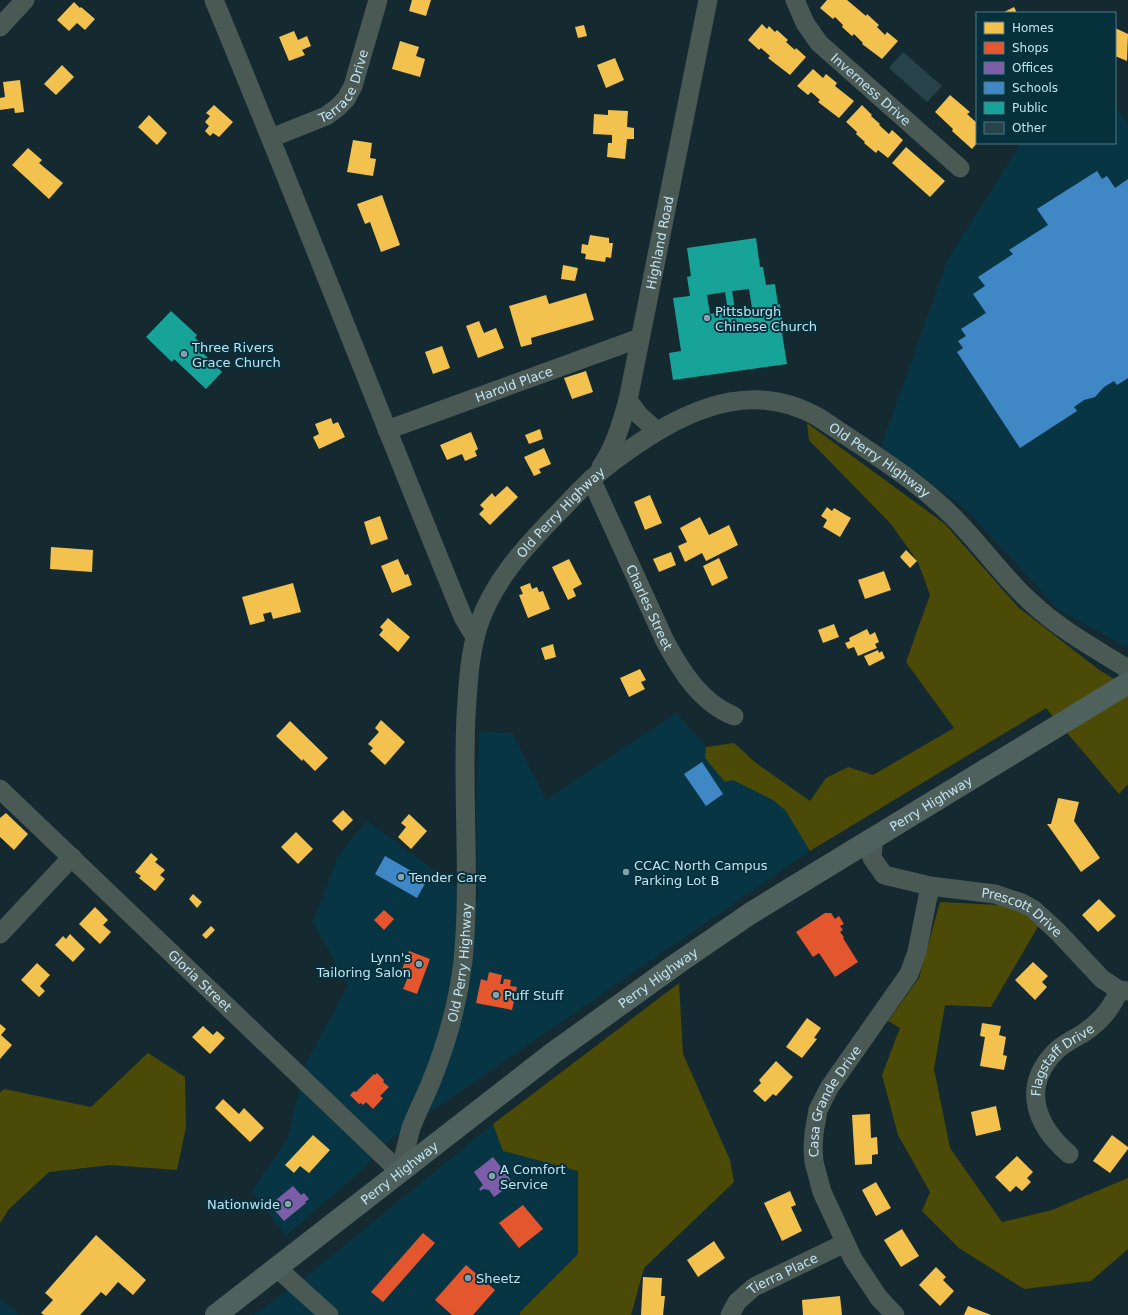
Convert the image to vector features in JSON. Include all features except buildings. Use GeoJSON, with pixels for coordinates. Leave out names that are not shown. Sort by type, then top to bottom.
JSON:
{"type":"FeatureCollection","features":[{"type":"Feature","properties":{"kind":"main road","name":"Perry Highway"},"geometry":{"type":"LineString","coordinates":[[216,1315],[553,1053],[678,963],[751,913],[871,844],[1128,683]]}},
{"type":"Feature","properties":{"kind":"street"},"geometry":{"type":"LineString","coordinates":[[0,27],[25,0]]}},
{"type":"Feature","properties":{"kind":"street"},"geometry":{"type":"LineString","coordinates":[[214,0],[464,617],[477,630]]}},
{"type":"Feature","properties":{"kind":"street","name":"Terrace Drive"},"geometry":{"type":"LineString","coordinates":[[271,138],[326,116],[346,99],[353,86],[378,0]]}},
{"type":"Feature","properties":{"kind":"street","name":"Highland Road"},"geometry":{"type":"LineString","coordinates":[[591,479],[601,466],[617,437],[628,400],[708,0]]}},
{"type":"Feature","properties":{"kind":"street","name":"Inverness Drive"},"geometry":{"type":"LineString","coordinates":[[795,0],[813,37],[960,168]]}},
{"type":"Feature","properties":{"kind":"street","name":"Harold Place"},"geometry":{"type":"LineString","coordinates":[[387,430],[640,338]]}},
{"type":"Feature","properties":{"kind":"street"},"geometry":{"type":"LineString","coordinates":[[628,400],[639,415],[657,431]]}},
{"type":"Feature","properties":{"kind":"street","name":"Old Perry Highway"},"geometry":{"type":"LineString","coordinates":[[400,1172],[412,1126],[431,1083],[447,1038],[462,969],[466,914],[464,790],[466,730],[469,668],[477,630],[490,599],[522,551],[591,479],[612,462],[657,431],[705,408],[732,401],[746,400],[773,402],[806,411],[927,493],[960,524],[1040,611],[1068,631],[1128,669]]}},
{"type":"Feature","properties":{"kind":"street","name":"Charles Street"},"geometry":{"type":"LineString","coordinates":[[591,479],[672,654],[680,668],[703,696],[725,713],[734,716]]}},
{"type":"Feature","properties":{"kind":"street","name":"Gloria Street"},"geometry":{"type":"LineString","coordinates":[[0,789],[400,1172]]}},
{"type":"Feature","properties":{"kind":"street","name":"Prescott Drive"},"geometry":{"type":"LineString","coordinates":[[871,844],[883,852],[893,867],[893,877],[930,886],[995,894],[1009,898],[1033,909],[1058,932],[1102,979],[1124,991]]}},
{"type":"Feature","properties":{"kind":"street"},"geometry":{"type":"LineString","coordinates":[[0,934],[72,857]]}},
{"type":"Feature","properties":{"kind":"street","name":"Casa Grande Drive"},"geometry":{"type":"LineString","coordinates":[[895,1315],[879,1298],[853,1259],[822,1192],[818,1179],[813,1148],[815,1122],[818,1110],[829,1088],[910,974],[917,952],[930,886]]}},
{"type":"Feature","properties":{"kind":"street","name":"Flagstaff Drive"},"geometry":{"type":"LineString","coordinates":[[1069,1154],[1059,1145],[1040,1118],[1035,1104],[1036,1088],[1048,1060],[1057,1050],[1083,1033],[1105,1015],[1124,991]]}},
{"type":"Feature","properties":{"kind":"street","name":"Tierra Place"},"geometry":{"type":"LineString","coordinates":[[730,1315],[737,1302],[754,1287],[845,1243]]}},
{"type":"Feature","properties":{"kind":"street"},"geometry":{"type":"LineString","coordinates":[[277,1268],[329,1315]]}},
{"type":"Feature","properties":{"kind":"shaded area"},"geometry":{"type":"Polygon","coordinates":[[[1116,106],[1128,124],[1128,648],[1058,609],[965,508],[881,447],[947,261],[1020,144],[1116,144],[1116,106]]]}},
{"type":"Feature","properties":{"kind":"shaded area"},"geometry":{"type":"Polygon","coordinates":[[[807,423],[945,524],[1018,607],[1098,669],[1128,688],[1128,784],[1119,794],[1046,708],[810,851],[786,811],[773,800],[733,780],[725,782],[705,758],[706,747],[734,743],[756,763],[810,801],[826,778],[848,767],[873,775],[954,728],[906,662],[930,595],[918,562],[891,524],[809,440],[807,423]]]}},
{"type":"Feature","properties":{"kind":"shaded area"},"geometry":{"type":"Polygon","coordinates":[[[676,713],[706,747],[705,758],[725,782],[733,780],[773,800],[786,811],[810,851],[387,1142],[364,1168],[286,1236],[252,1191],[288,1138],[305,1065],[348,986],[313,922],[338,856],[367,821],[478,902],[476,810],[479,731],[512,733],[546,800],[676,713]]]}},
{"type":"Feature","properties":{"kind":"shaded area"},"geometry":{"type":"Polygon","coordinates":[[[940,902],[999,905],[1019,911],[1039,925],[991,1007],[945,1005],[934,1069],[950,1148],[1002,1222],[1052,1210],[1128,1178],[1128,1249],[1091,1281],[1024,1289],[959,1248],[922,1211],[930,1192],[898,1135],[882,1075],[900,1028],[888,1021],[919,978],[940,902]]]}},
{"type":"Feature","properties":{"kind":"shaded area"},"geometry":{"type":"Polygon","coordinates":[[[679,983],[683,1054],[730,1160],[734,1182],[644,1268],[631,1315],[520,1315],[520,1312],[578,1254],[578,1171],[503,1151],[493,1124],[679,983]]]}},
{"type":"Feature","properties":{"kind":"shaded area"},"geometry":{"type":"Polygon","coordinates":[[[148,1053],[185,1077],[186,1127],[177,1170],[110,1165],[49,1172],[9,1209],[0,1223],[0,1093],[4,1089],[91,1107],[148,1053]]]}},
{"type":"Feature","properties":{"kind":"shaded area"},"geometry":{"type":"Polygon","coordinates":[[[493,1124],[504,1151],[578,1171],[578,1254],[520,1312],[520,1315],[254,1315],[308,1275],[493,1124]]]}},
{"type":"Feature","properties":{"kind":"shaded area"},"geometry":{"type":"Polygon","coordinates":[[[0,1298],[19,1315],[0,1315],[0,1298]]]}},
{"type":"Feature","properties":{"kind":"place","name":"Pittsburgh Chinese Church"},"geometry":{"type":"Point","coordinates":[707,318]}},
{"type":"Feature","properties":{"kind":"place","name":"Three Rivers Grace Church"},"geometry":{"type":"Point","coordinates":[184,354]}},
{"type":"Feature","properties":{"kind":"place","name":"CCAC North Campus Parking Lot B"},"geometry":{"type":"Point","coordinates":[626,872]}},
{"type":"Feature","properties":{"kind":"place","name":"Tender Care"},"geometry":{"type":"Point","coordinates":[401,877]}},
{"type":"Feature","properties":{"kind":"place","name":"Lynn's Tailoring Salon"},"geometry":{"type":"Point","coordinates":[419,964]}},
{"type":"Feature","properties":{"kind":"place","name":"Puff Stuff"},"geometry":{"type":"Point","coordinates":[496,995]}},
{"type":"Feature","properties":{"kind":"place","name":"A Comfort Service"},"geometry":{"type":"Point","coordinates":[492,1176]}},
{"type":"Feature","properties":{"kind":"place","name":"Nationwide"},"geometry":{"type":"Point","coordinates":[288,1204]}},
{"type":"Feature","properties":{"kind":"place","name":"Sheetz"},"geometry":{"type":"Point","coordinates":[468,1278]}}]}
